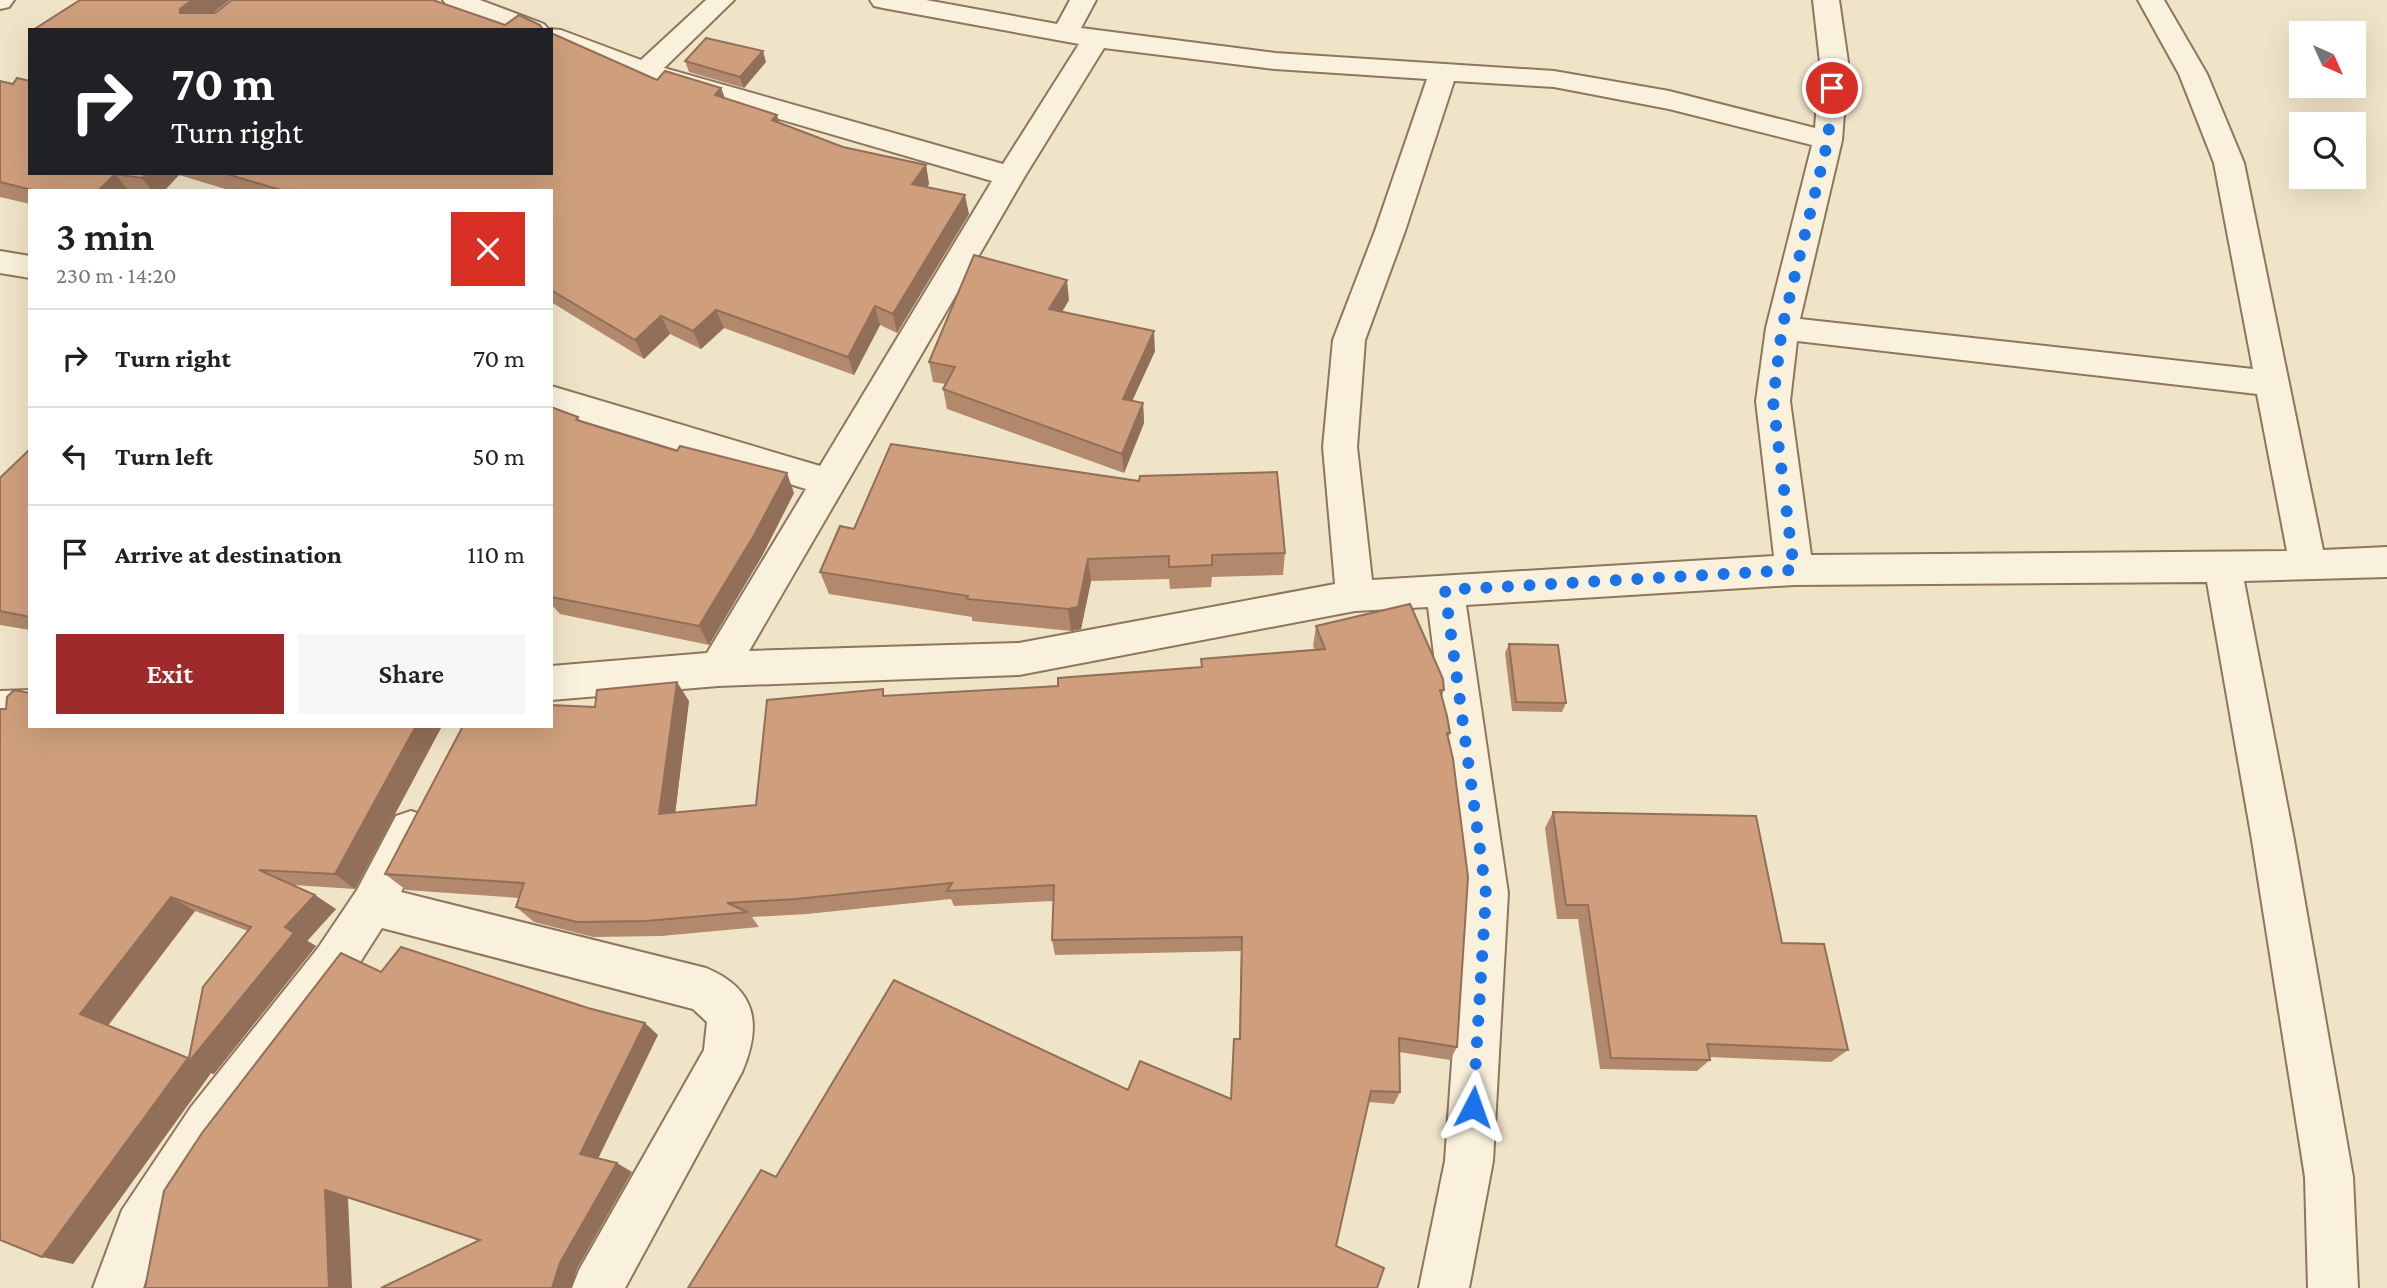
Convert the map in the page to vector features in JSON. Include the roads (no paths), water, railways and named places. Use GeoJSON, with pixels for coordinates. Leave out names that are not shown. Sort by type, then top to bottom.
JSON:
{"type":"FeatureCollection","features":[{"type":"Feature","properties":{"kind":"street"},"geometry":{"type":"LineString","coordinates":[[456,0],[530,28]]}},
{"type":"Feature","properties":{"kind":"street"},"geometry":{"type":"LineString","coordinates":[[645,71],[721,0]]}},
{"type":"Feature","properties":{"kind":"street"},"geometry":{"type":"LineString","coordinates":[[883,0],[1080,36],[1275,61],[1554,79],[1657,97],[1828,140]]}},
{"type":"Feature","properties":{"kind":"street"},"geometry":{"type":"LineString","coordinates":[[718,669],[1010,176],[1080,36],[1083,0]]}},
{"type":"Feature","properties":{"kind":"street"},"geometry":{"type":"LineString","coordinates":[[1794,570],[1773,401],[1782,328],[1828,140],[1834,62],[1826,0]]}},
{"type":"Feature","properties":{"kind":"street"},"geometry":{"type":"LineString","coordinates":[[2151,0],[2193,74],[2229,163],[2308,566]]}},
{"type":"Feature","properties":{"kind":"street"},"geometry":{"type":"LineString","coordinates":[[553,37],[645,71],[1010,176]]}},
{"type":"Feature","properties":{"kind":"street"},"geometry":{"type":"LineString","coordinates":[[1354,596],[1340,447],[1349,340],[1390,231],[1443,72]]}},
{"type":"Feature","properties":{"kind":"street"},"geometry":{"type":"LineString","coordinates":[[0,262],[28,267]]}},
{"type":"Feature","properties":{"kind":"street"},"geometry":{"type":"LineString","coordinates":[[1782,328],[2272,383]]}},
{"type":"Feature","properties":{"kind":"street"},"geometry":{"type":"LineString","coordinates":[[553,399],[829,483]]}},
{"type":"Feature","properties":{"kind":"street"},"geometry":{"type":"LineString","coordinates":[[553,683],[718,669],[1019,659],[1354,596],[1445,590],[1794,570],[2308,566],[2387,562]]}},
{"type":"Feature","properties":{"kind":"street"},"geometry":{"type":"LineString","coordinates":[[2223,566],[2273,840],[2329,1177],[2333,1288]]}},
{"type":"Feature","properties":{"kind":"street"},"geometry":{"type":"LineString","coordinates":[[1444,1288],[1469,1161],[1486,894],[1445,590]]}},
{"type":"Feature","properties":{"kind":"street"},"geometry":{"type":"LineString","coordinates":[[0,708],[28,707]]}},
{"type":"Feature","properties":{"kind":"street"},"geometry":{"type":"LineString","coordinates":[[118,1288],[141,1228],[208,1124],[334,963],[372,905],[429,798]]}},
{"type":"Feature","properties":{"kind":"street"},"geometry":{"type":"LineString","coordinates":[[372,905],[706,990],[731,1014],[726,1056],[597,1288]]}}]}
